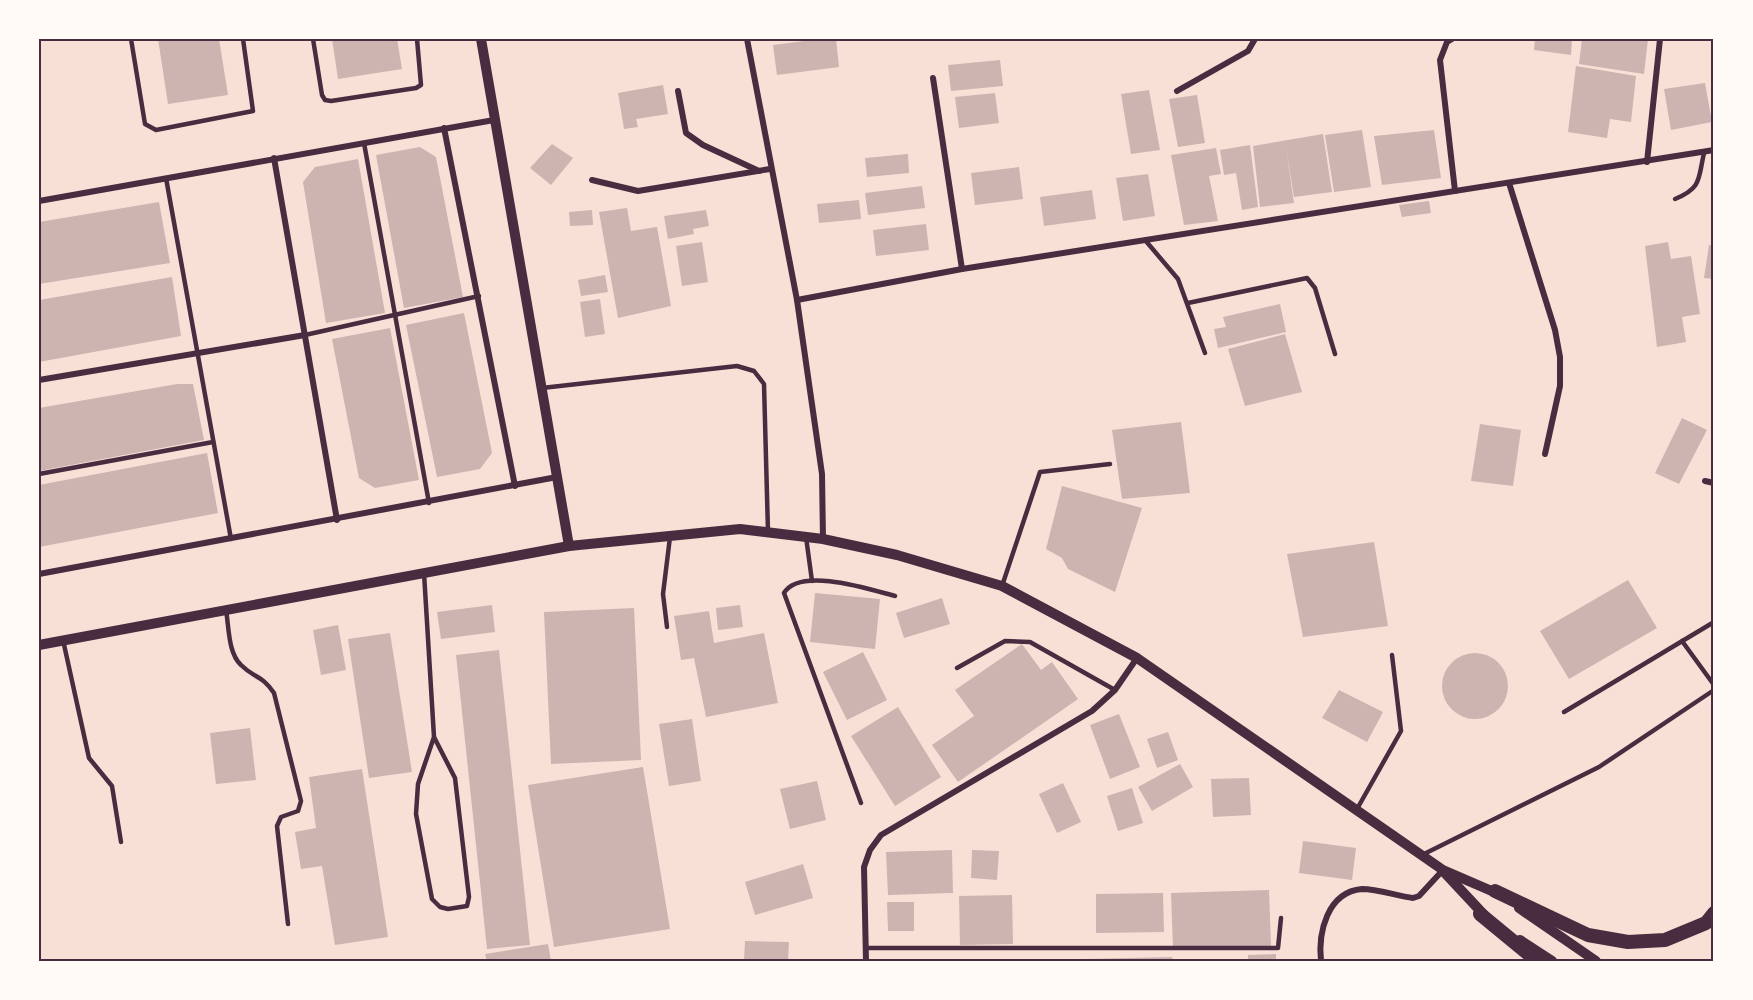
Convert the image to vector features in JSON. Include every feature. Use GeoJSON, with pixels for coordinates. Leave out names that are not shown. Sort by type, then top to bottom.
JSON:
{"type":"FeatureCollection","features":[{"type":"Feature","properties":{"kind":"main road"},"geometry":{"type":"LineString","coordinates":[[1496,891],[1588,935],[1628,942],[1665,940],[1706,923],[1714,913]]}},
{"type":"Feature","properties":{"kind":"main road"},"geometry":{"type":"LineString","coordinates":[[1480,914],[1537,961]]}},
{"type":"Feature","properties":{"kind":"street"},"geometry":{"type":"LineString","coordinates":[[481,39],[569,546]]}},
{"type":"Feature","properties":{"kind":"street"},"geometry":{"type":"LineString","coordinates":[[747,39],[770,169],[797,300],[822,474],[822,539]]}},
{"type":"Feature","properties":{"kind":"street"},"geometry":{"type":"LineString","coordinates":[[1177,91],[1248,51],[1255,39]]}},
{"type":"Feature","properties":{"kind":"street"},"geometry":{"type":"LineString","coordinates":[[1452,39],[1447,42],[1440,60],[1455,191]]}},
{"type":"Feature","properties":{"kind":"street"},"geometry":{"type":"LineString","coordinates":[[1647,162],[1660,39]]}},
{"type":"Feature","properties":{"kind":"street"},"geometry":{"type":"LineString","coordinates":[[933,78],[962,269]]}},
{"type":"Feature","properties":{"kind":"street"},"geometry":{"type":"LineString","coordinates":[[678,91],[686,133],[703,145],[760,171]]}},
{"type":"Feature","properties":{"kind":"street"},"geometry":{"type":"LineString","coordinates":[[39,201],[494,120]]}},
{"type":"Feature","properties":{"kind":"street"},"geometry":{"type":"LineString","coordinates":[[444,128],[515,486]]}},
{"type":"Feature","properties":{"kind":"street"},"geometry":{"type":"LineString","coordinates":[[797,300],[962,269],[1714,150]]}},
{"type":"Feature","properties":{"kind":"street"},"geometry":{"type":"LineString","coordinates":[[274,158],[337,520]]}},
{"type":"Feature","properties":{"kind":"street"},"geometry":{"type":"LineString","coordinates":[[592,180],[638,191],[770,169]]}},
{"type":"Feature","properties":{"kind":"street"},"geometry":{"type":"LineString","coordinates":[[1509,183],[1555,330],[1560,357],[1560,386],[1545,454]]}},
{"type":"Feature","properties":{"kind":"street"},"geometry":{"type":"LineString","coordinates":[[39,380],[305,335]]}},
{"type":"Feature","properties":{"kind":"street"},"geometry":{"type":"LineString","coordinates":[[39,574],[429,503],[558,477]]}},
{"type":"Feature","properties":{"kind":"street"},"geometry":{"type":"LineString","coordinates":[[1705,481],[1714,483]]}},
{"type":"Feature","properties":{"kind":"street"},"geometry":{"type":"LineString","coordinates":[[39,645],[569,546],[670,534],[740,529],[822,539],[897,555],[1002,586],[1137,658],[1357,809],[1421,856],[1443,870],[1496,891],[1596,961]]}},
{"type":"Feature","properties":{"kind":"street"},"geometry":{"type":"LineString","coordinates":[[866,961],[864,867],[870,850],[881,835],[1092,711],[1115,690],[1137,658]]}},
{"type":"Feature","properties":{"kind":"street"},"geometry":{"type":"LineString","coordinates":[[1443,870],[1480,914],[1552,961]]}},
{"type":"Feature","properties":{"kind":"street"},"geometry":{"type":"LineString","coordinates":[[1321,961],[1319,943],[1329,908],[1346,895],[1362,890],[1413,898],[1419,896],[1443,870]]}},
{"type":"Feature","properties":{"kind":"lane"},"geometry":{"type":"LineString","coordinates":[[130,39],[145,124],[149,129],[156,130],[253,111],[243,39]]}},
{"type":"Feature","properties":{"kind":"lane"},"geometry":{"type":"LineString","coordinates":[[313,39],[322,94],[325,100],[331,101],[421,85],[417,39]]}},
{"type":"Feature","properties":{"kind":"lane"},"geometry":{"type":"LineString","coordinates":[[364,143],[429,503]]}},
{"type":"Feature","properties":{"kind":"lane"},"geometry":{"type":"LineString","coordinates":[[1675,199],[1692,192],[1697,186],[1704,153]]}},
{"type":"Feature","properties":{"kind":"lane"},"geometry":{"type":"LineString","coordinates":[[166,178],[231,539]]}},
{"type":"Feature","properties":{"kind":"lane"},"geometry":{"type":"LineString","coordinates":[[1145,240],[1178,279],[1205,353]]}},
{"type":"Feature","properties":{"kind":"lane"},"geometry":{"type":"LineString","coordinates":[[1188,303],[1307,278],[1315,288],[1335,354]]}},
{"type":"Feature","properties":{"kind":"lane"},"geometry":{"type":"LineString","coordinates":[[305,335],[479,296]]}},
{"type":"Feature","properties":{"kind":"lane"},"geometry":{"type":"LineString","coordinates":[[542,388],[737,366],[754,371],[764,384],[768,532]]}},
{"type":"Feature","properties":{"kind":"lane"},"geometry":{"type":"LineString","coordinates":[[39,474],[213,442]]}},
{"type":"Feature","properties":{"kind":"lane"},"geometry":{"type":"LineString","coordinates":[[1002,586],[1035,478],[1040,472],[1110,464]]}},
{"type":"Feature","properties":{"kind":"lane"},"geometry":{"type":"LineString","coordinates":[[667,627],[663,594],[670,534]]}},
{"type":"Feature","properties":{"kind":"lane"},"geometry":{"type":"LineString","coordinates":[[806,537],[812,581]]}},
{"type":"Feature","properties":{"kind":"lane"},"geometry":{"type":"LineString","coordinates":[[424,573],[434,737],[418,784],[416,814],[432,899],[440,907],[463,908],[469,902],[470,897],[455,778],[434,737]]}},
{"type":"Feature","properties":{"kind":"lane"},"geometry":{"type":"LineString","coordinates":[[861,803],[785,598],[787,588],[812,581],[852,584],[895,596]]}},
{"type":"Feature","properties":{"kind":"lane"},"geometry":{"type":"LineString","coordinates":[[226,610],[234,656],[242,667],[264,679],[274,693],[301,801],[298,811],[281,817],[277,826],[288,924]]}},
{"type":"Feature","properties":{"kind":"lane"},"geometry":{"type":"LineString","coordinates":[[1564,712],[1714,622]]}},
{"type":"Feature","properties":{"kind":"lane"},"geometry":{"type":"LineString","coordinates":[[63,640],[89,758],[112,786],[121,842]]}},
{"type":"Feature","properties":{"kind":"lane"},"geometry":{"type":"LineString","coordinates":[[957,668],[1005,641],[1030,642],[1115,690]]}},
{"type":"Feature","properties":{"kind":"lane"},"geometry":{"type":"LineString","coordinates":[[1682,641],[1714,685]]}},
{"type":"Feature","properties":{"kind":"lane"},"geometry":{"type":"LineString","coordinates":[[1357,809],[1401,731],[1392,654]]}},
{"type":"Feature","properties":{"kind":"lane"},"geometry":{"type":"LineString","coordinates":[[1421,856],[1599,767],[1714,690]]}},
{"type":"Feature","properties":{"kind":"lane"},"geometry":{"type":"LineString","coordinates":[[866,948],[1278,948],[1281,918]]}},
{"type":"Feature","properties":{"kind":"building"},"geometry":{"type":"Polygon","coordinates":[[[158,39],[219,39],[228,95],[168,104],[158,39]]]}},
{"type":"Feature","properties":{"kind":"building"},"geometry":{"type":"Polygon","coordinates":[[[332,39],[397,39],[402,69],[338,79],[332,39]]]}},
{"type":"Feature","properties":{"kind":"building"},"geometry":{"type":"Polygon","coordinates":[[[836,39],[839,67],[777,75],[773,45],[836,39]]]}},
{"type":"Feature","properties":{"kind":"building"},"geometry":{"type":"Polygon","coordinates":[[[1535,39],[1572,39],[1571,55],[1534,50],[1535,39]]]}},
{"type":"Feature","properties":{"kind":"building"},"geometry":{"type":"Polygon","coordinates":[[[1582,39],[1648,39],[1644,74],[1579,64],[1582,39]]]}},
{"type":"Feature","properties":{"kind":"building"},"geometry":{"type":"Polygon","coordinates":[[[1000,60],[1003,86],[951,91],[948,65],[1000,60]]]}},
{"type":"Feature","properties":{"kind":"building"},"geometry":{"type":"Polygon","coordinates":[[[1576,66],[1636,76],[1631,122],[1610,119],[1607,138],[1568,132],[1576,66]]]}},
{"type":"Feature","properties":{"kind":"building"},"geometry":{"type":"Polygon","coordinates":[[[1705,83],[1712,122],[1671,130],[1664,89],[1705,83]]]}},
{"type":"Feature","properties":{"kind":"building"},"geometry":{"type":"Polygon","coordinates":[[[663,85],[668,114],[636,119],[638,127],[624,129],[618,93],[663,85]]]}},
{"type":"Feature","properties":{"kind":"building"},"geometry":{"type":"Polygon","coordinates":[[[1149,90],[1160,150],[1131,154],[1121,94],[1149,90]]]}},
{"type":"Feature","properties":{"kind":"building"},"geometry":{"type":"Polygon","coordinates":[[[995,93],[999,123],[959,128],[955,97],[995,93]]]}},
{"type":"Feature","properties":{"kind":"building"},"geometry":{"type":"Polygon","coordinates":[[[1197,95],[1205,143],[1178,147],[1169,99],[1197,95]]]}},
{"type":"Feature","properties":{"kind":"building"},"geometry":{"type":"Polygon","coordinates":[[[1362,130],[1371,187],[1334,192],[1325,135],[1362,130]]]}},
{"type":"Feature","properties":{"kind":"building"},"geometry":{"type":"Polygon","coordinates":[[[1434,130],[1441,178],[1382,185],[1374,136],[1434,130]]]}},
{"type":"Feature","properties":{"kind":"building"},"geometry":{"type":"Polygon","coordinates":[[[1323,134],[1332,192],[1294,197],[1286,148],[1294,203],[1260,207],[1253,146],[1323,134]]]}},
{"type":"Feature","properties":{"kind":"building"},"geometry":{"type":"Polygon","coordinates":[[[552,144],[573,158],[551,185],[530,168],[552,144]]]}},
{"type":"Feature","properties":{"kind":"building"},"geometry":{"type":"Polygon","coordinates":[[[1250,145],[1258,207],[1242,210],[1236,173],[1224,175],[1220,150],[1250,145]]]}},
{"type":"Feature","properties":{"kind":"building"},"geometry":{"type":"Polygon","coordinates":[[[420,147],[436,157],[463,297],[404,308],[376,155],[420,147]]]}},
{"type":"Feature","properties":{"kind":"building"},"geometry":{"type":"Polygon","coordinates":[[[1216,148],[1221,174],[1209,176],[1218,221],[1184,225],[1171,155],[1216,148]]]}},
{"type":"Feature","properties":{"kind":"building"},"geometry":{"type":"Polygon","coordinates":[[[908,154],[909,173],[867,177],[865,158],[908,154]]]}},
{"type":"Feature","properties":{"kind":"building"},"geometry":{"type":"Polygon","coordinates":[[[358,159],[385,313],[326,323],[303,182],[315,167],[358,159]]]}},
{"type":"Feature","properties":{"kind":"building"},"geometry":{"type":"Polygon","coordinates":[[[1019,167],[1023,199],[975,205],[971,173],[1019,167]]]}},
{"type":"Feature","properties":{"kind":"building"},"geometry":{"type":"Polygon","coordinates":[[[1148,174],[1155,216],[1123,221],[1116,178],[1148,174]]]}},
{"type":"Feature","properties":{"kind":"building"},"geometry":{"type":"Polygon","coordinates":[[[922,186],[925,208],[868,215],[865,193],[922,186]]]}},
{"type":"Feature","properties":{"kind":"building"},"geometry":{"type":"Polygon","coordinates":[[[1092,190],[1096,219],[1044,226],[1040,197],[1092,190]]]}},
{"type":"Feature","properties":{"kind":"building"},"geometry":{"type":"Polygon","coordinates":[[[859,200],[861,219],[819,223],[817,204],[859,200]]]}},
{"type":"Feature","properties":{"kind":"building"},"geometry":{"type":"Polygon","coordinates":[[[1429,201],[1431,213],[1402,217],[1399,205],[1429,201]]]}},
{"type":"Feature","properties":{"kind":"building"},"geometry":{"type":"Polygon","coordinates":[[[159,202],[170,263],[39,284],[39,222],[159,202]]]}},
{"type":"Feature","properties":{"kind":"building"},"geometry":{"type":"Polygon","coordinates":[[[627,208],[631,231],[657,227],[671,306],[618,318],[599,212],[627,208]]]}},
{"type":"Feature","properties":{"kind":"building"},"geometry":{"type":"Polygon","coordinates":[[[592,210],[593,225],[570,226],[569,212],[592,210]]]}},
{"type":"Feature","properties":{"kind":"building"},"geometry":{"type":"Polygon","coordinates":[[[706,210],[709,226],[693,229],[694,234],[668,239],[664,216],[706,210]]]}},
{"type":"Feature","properties":{"kind":"building"},"geometry":{"type":"Polygon","coordinates":[[[926,224],[929,250],[876,256],[873,230],[926,224]]]}},
{"type":"Feature","properties":{"kind":"building"},"geometry":{"type":"Polygon","coordinates":[[[702,242],[708,282],[682,286],[676,246],[702,242]]]}},
{"type":"Feature","properties":{"kind":"building"},"geometry":{"type":"Polygon","coordinates":[[[1668,242],[1671,259],[1691,256],[1700,314],[1682,317],[1686,342],[1657,347],[1645,246],[1668,242]]]}},
{"type":"Feature","properties":{"kind":"building"},"geometry":{"type":"Polygon","coordinates":[[[1709,245],[1714,245],[1714,279],[1704,278],[1709,245]]]}},
{"type":"Feature","properties":{"kind":"building"},"geometry":{"type":"Polygon","coordinates":[[[605,275],[608,292],[581,296],[578,280],[605,275]]]}},
{"type":"Feature","properties":{"kind":"building"},"geometry":{"type":"Polygon","coordinates":[[[172,277],[181,336],[39,362],[39,300],[172,277]]]}},
{"type":"Feature","properties":{"kind":"building"},"geometry":{"type":"Polygon","coordinates":[[[600,299],[605,334],[585,337],[580,302],[600,299]]]}},
{"type":"Feature","properties":{"kind":"building"},"geometry":{"type":"Polygon","coordinates":[[[1280,304],[1286,332],[1218,348],[1214,329],[1226,327],[1223,317],[1280,304]]]}},
{"type":"Feature","properties":{"kind":"building"},"geometry":{"type":"Polygon","coordinates":[[[464,313],[492,453],[480,469],[437,477],[406,325],[464,313]]]}},
{"type":"Feature","properties":{"kind":"building"},"geometry":{"type":"Polygon","coordinates":[[[390,328],[419,480],[375,488],[359,478],[332,339],[390,328]]]}},
{"type":"Feature","properties":{"kind":"building"},"geometry":{"type":"Polygon","coordinates":[[[1285,334],[1302,392],[1245,406],[1228,349],[1285,334]]]}},
{"type":"Feature","properties":{"kind":"building"},"geometry":{"type":"Polygon","coordinates":[[[177,384],[193,384],[204,440],[39,471],[39,408],[177,384]]]}},
{"type":"Feature","properties":{"kind":"building"},"geometry":{"type":"Polygon","coordinates":[[[1682,418],[1707,430],[1679,484],[1655,473],[1682,418]]]}},
{"type":"Feature","properties":{"kind":"building"},"geometry":{"type":"Polygon","coordinates":[[[1181,422],[1190,493],[1122,499],[1112,430],[1181,422]]]}},
{"type":"Feature","properties":{"kind":"building"},"geometry":{"type":"Polygon","coordinates":[[[1480,424],[1521,430],[1513,486],[1471,481],[1480,424]]]}},
{"type":"Feature","properties":{"kind":"building"},"geometry":{"type":"Polygon","coordinates":[[[207,453],[218,513],[39,547],[39,485],[207,453]]]}},
{"type":"Feature","properties":{"kind":"building"},"geometry":{"type":"Polygon","coordinates":[[[1062,486],[1142,508],[1115,592],[1068,569],[1062,558],[1046,549],[1062,486]]]}},
{"type":"Feature","properties":{"kind":"building"},"geometry":{"type":"Polygon","coordinates":[[[1374,542],[1388,626],[1303,637],[1287,554],[1374,542]]]}},
{"type":"Feature","properties":{"kind":"building"},"geometry":{"type":"Polygon","coordinates":[[[1628,580],[1657,628],[1569,679],[1540,631],[1628,580]]]}},
{"type":"Feature","properties":{"kind":"building"},"geometry":{"type":"Polygon","coordinates":[[[815,593],[880,599],[875,649],[810,642],[815,593]]]}},
{"type":"Feature","properties":{"kind":"building"},"geometry":{"type":"Polygon","coordinates":[[[942,598],[950,624],[904,638],[896,613],[942,598]]]}},
{"type":"Feature","properties":{"kind":"building"},"geometry":{"type":"Polygon","coordinates":[[[492,605],[495,632],[441,639],[437,612],[492,605]]]}},
{"type":"Feature","properties":{"kind":"building"},"geometry":{"type":"Polygon","coordinates":[[[740,605],[743,627],[718,630],[716,608],[740,605]]]}},
{"type":"Feature","properties":{"kind":"building"},"geometry":{"type":"Polygon","coordinates":[[[634,608],[641,760],[551,764],[544,612],[634,608]]]}},
{"type":"Feature","properties":{"kind":"building"},"geometry":{"type":"Polygon","coordinates":[[[709,611],[714,643],[764,633],[778,703],[706,717],[694,658],[681,660],[674,616],[709,611]]]}},
{"type":"Feature","properties":{"kind":"building"},"geometry":{"type":"Polygon","coordinates":[[[338,625],[346,670],[321,675],[313,630],[338,625]]]}},
{"type":"Feature","properties":{"kind":"building"},"geometry":{"type":"Polygon","coordinates":[[[390,633],[412,772],[369,778],[348,639],[390,633]]]}},
{"type":"Feature","properties":{"kind":"building"},"geometry":{"type":"Polygon","coordinates":[[[1022,644],[1041,670],[1052,662],[1078,699],[958,782],[932,745],[974,716],[955,690],[1022,644]]]}},
{"type":"Feature","properties":{"kind":"building"},"geometry":{"type":"Polygon","coordinates":[[[499,650],[530,945],[487,949],[456,655],[499,650]]]}},
{"type":"Feature","properties":{"kind":"building"},"geometry":{"type":"Polygon","coordinates":[[[863,652],[887,700],[847,720],[823,672],[863,652]]]}},
{"type":"Feature","properties":{"kind":"building"},"geometry":{"type":"Polygon","coordinates":[[[1475,653],[1488,656],[1498,663],[1505,673],[1508,686],[1505,699],[1498,709],[1488,716],[1475,719],[1462,716],[1452,709],[1445,699],[1442,686],[1445,673],[1452,663],[1462,656],[1475,653]]]}},
{"type":"Feature","properties":{"kind":"building"},"geometry":{"type":"Polygon","coordinates":[[[1339,690],[1383,712],[1367,742],[1322,718],[1339,690]]]}},
{"type":"Feature","properties":{"kind":"building"},"geometry":{"type":"Polygon","coordinates":[[[898,707],[941,777],[895,806],[851,736],[898,707]]]}},
{"type":"Feature","properties":{"kind":"building"},"geometry":{"type":"Polygon","coordinates":[[[1119,714],[1140,767],[1110,779],[1090,725],[1119,714]]]}},
{"type":"Feature","properties":{"kind":"building"},"geometry":{"type":"Polygon","coordinates":[[[692,719],[701,781],[669,786],[659,724],[692,719]]]}},
{"type":"Feature","properties":{"kind":"building"},"geometry":{"type":"Polygon","coordinates":[[[250,728],[256,780],[216,784],[210,733],[250,728]]]}},
{"type":"Feature","properties":{"kind":"building"},"geometry":{"type":"Polygon","coordinates":[[[1168,732],[1178,760],[1157,768],[1147,739],[1168,732]]]}},
{"type":"Feature","properties":{"kind":"building"},"geometry":{"type":"Polygon","coordinates":[[[1180,764],[1193,787],[1152,811],[1138,787],[1180,764]]]}},
{"type":"Feature","properties":{"kind":"building"},"geometry":{"type":"Polygon","coordinates":[[[643,767],[670,929],[554,947],[528,785],[643,767]]]}},
{"type":"Feature","properties":{"kind":"building"},"geometry":{"type":"Polygon","coordinates":[[[362,769],[388,937],[335,945],[322,866],[301,869],[295,832],[316,828],[309,777],[362,769]]]}},
{"type":"Feature","properties":{"kind":"building"},"geometry":{"type":"Polygon","coordinates":[[[1249,778],[1251,815],[1213,817],[1211,779],[1249,778]]]}},
{"type":"Feature","properties":{"kind":"building"},"geometry":{"type":"Polygon","coordinates":[[[817,781],[826,820],[790,829],[780,789],[817,781]]]}},
{"type":"Feature","properties":{"kind":"building"},"geometry":{"type":"Polygon","coordinates":[[[1063,783],[1081,822],[1057,833],[1039,794],[1063,783]]]}},
{"type":"Feature","properties":{"kind":"building"},"geometry":{"type":"Polygon","coordinates":[[[1132,788],[1143,823],[1118,831],[1107,796],[1132,788]]]}},
{"type":"Feature","properties":{"kind":"building"},"geometry":{"type":"Polygon","coordinates":[[[1303,841],[1356,848],[1352,880],[1299,873],[1303,841]]]}},
{"type":"Feature","properties":{"kind":"building"},"geometry":{"type":"Polygon","coordinates":[[[952,850],[953,893],[888,895],[886,852],[952,850]]]}},
{"type":"Feature","properties":{"kind":"building"},"geometry":{"type":"Polygon","coordinates":[[[972,850],[999,851],[997,880],[971,878],[972,850]]]}},
{"type":"Feature","properties":{"kind":"building"},"geometry":{"type":"Polygon","coordinates":[[[803,864],[813,898],[755,915],[745,882],[803,864]]]}},
{"type":"Feature","properties":{"kind":"building"},"geometry":{"type":"Polygon","coordinates":[[[1269,890],[1271,946],[1173,948],[1171,893],[1269,890]]]}},
{"type":"Feature","properties":{"kind":"building"},"geometry":{"type":"Polygon","coordinates":[[[1163,893],[1164,932],[1096,933],[1096,894],[1163,893]]]}},
{"type":"Feature","properties":{"kind":"building"},"geometry":{"type":"Polygon","coordinates":[[[1012,895],[1013,944],[960,945],[959,896],[1012,895]]]}},
{"type":"Feature","properties":{"kind":"building"},"geometry":{"type":"Polygon","coordinates":[[[887,902],[914,902],[914,931],[888,931],[887,902]]]}},
{"type":"Feature","properties":{"kind":"building"},"geometry":{"type":"Polygon","coordinates":[[[745,941],[789,942],[788,961],[744,961],[745,941]]]}},
{"type":"Feature","properties":{"kind":"building"},"geometry":{"type":"Polygon","coordinates":[[[548,944],[551,961],[487,961],[485,954],[548,944]]]}},
{"type":"Feature","properties":{"kind":"building"},"geometry":{"type":"Polygon","coordinates":[[[1276,954],[1276,961],[1248,961],[1248,955],[1276,954]]]}},
{"type":"Feature","properties":{"kind":"building"},"geometry":{"type":"Polygon","coordinates":[[[1172,957],[1173,961],[1085,961],[1085,959],[1172,957]]]}}]}
